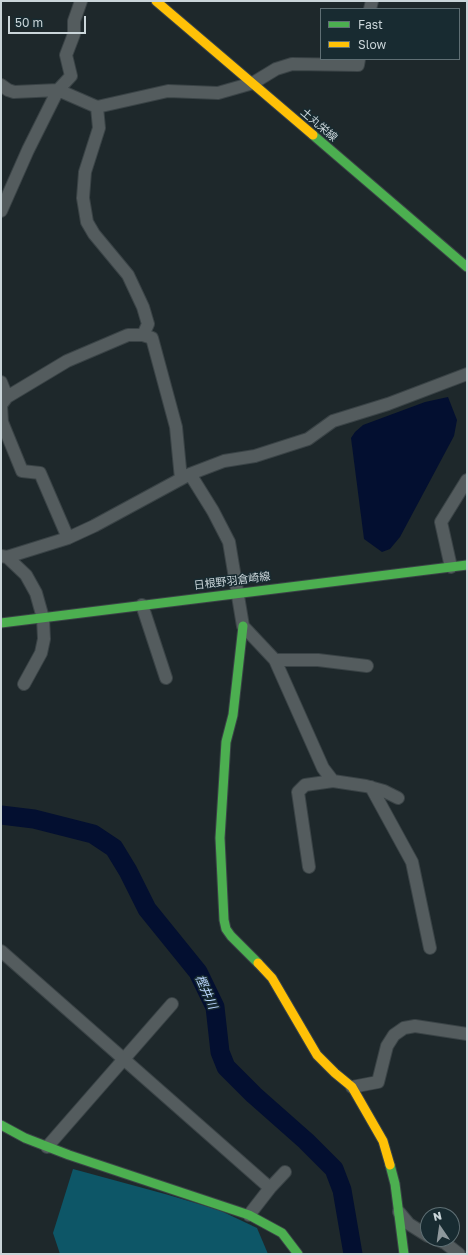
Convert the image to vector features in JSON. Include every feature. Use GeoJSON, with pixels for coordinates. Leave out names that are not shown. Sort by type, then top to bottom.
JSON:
{"type":"FeatureCollection","features":[{"type":"Feature","properties":{"kind":"street"},"geometry":{"type":"LineString","coordinates":[[1,211],[28,150],[58,90],[71,76],[66,55],[74,34],[74,21],[81,1]]}},
{"type":"Feature","properties":{"kind":"street","name":"土丸栄線"},"geometry":{"type":"LineString","coordinates":[[156,1],[467,266]]}},
{"type":"Feature","properties":{"kind":"street"},"geometry":{"type":"LineString","coordinates":[[1,85],[14,92],[58,90],[97,107],[168,91],[218,93],[253,83],[276,69],[292,64],[358,65],[359,60]]}},
{"type":"Feature","properties":{"kind":"street"},"geometry":{"type":"LineString","coordinates":[[97,107],[99,128],[85,172],[83,198],[87,222],[94,234],[128,275],[143,307],[148,324],[143,335]]}},
{"type":"Feature","properties":{"kind":"street"},"geometry":{"type":"LineString","coordinates":[[68,538],[40,473],[22,471],[1,422],[1,405],[7,397],[67,361],[128,335],[143,335],[152,338],[176,427],[185,476],[213,511],[229,542],[243,626],[234,715],[226,742],[220,830],[224,920],[226,929],[230,936],[272,978],[317,1055],[334,1073],[352,1087],[383,1141],[390,1164],[399,1212],[404,1254]]}},
{"type":"Feature","properties":{"kind":"street"},"geometry":{"type":"LineString","coordinates":[[4,557],[68,538],[94,526],[185,476],[224,461],[255,456],[308,439],[333,421],[388,404],[467,374]]}},
{"type":"Feature","properties":{"kind":"street"},"geometry":{"type":"LineString","coordinates":[[1,382],[7,397]]}},
{"type":"Feature","properties":{"kind":"street"},"geometry":{"type":"LineString","coordinates":[[451,567],[441,522],[467,480]]}},
{"type":"Feature","properties":{"kind":"street"},"geometry":{"type":"LineString","coordinates":[[4,557],[26,575],[36,593],[44,618],[44,639],[41,653],[24,684]]}},
{"type":"Feature","properties":{"kind":"street","name":"日根野羽倉崎線"},"geometry":{"type":"LineString","coordinates":[[1,623],[467,565]]}},
{"type":"Feature","properties":{"kind":"street"},"geometry":{"type":"LineString","coordinates":[[142,605],[166,678]]}},
{"type":"Feature","properties":{"kind":"street"},"geometry":{"type":"LineString","coordinates":[[243,626],[275,660],[323,768],[332,781]]}},
{"type":"Feature","properties":{"kind":"street"},"geometry":{"type":"LineString","coordinates":[[275,660],[318,660],[368,666]]}},
{"type":"Feature","properties":{"kind":"street"},"geometry":{"type":"LineString","coordinates":[[309,867],[298,792],[305,785],[332,781],[371,787],[384,791],[398,798]]}},
{"type":"Feature","properties":{"kind":"street"},"geometry":{"type":"LineString","coordinates":[[371,787],[412,862],[430,948]]}},
{"type":"Feature","properties":{"kind":"street"},"geometry":{"type":"LineString","coordinates":[[1,952],[270,1188]]}},
{"type":"Feature","properties":{"kind":"street"},"geometry":{"type":"LineString","coordinates":[[47,1147],[172,1004]]}},
{"type":"Feature","properties":{"kind":"street"},"geometry":{"type":"LineString","coordinates":[[352,1087],[378,1082],[387,1046],[394,1035],[404,1028],[415,1026],[467,1034]]}},
{"type":"Feature","properties":{"kind":"street"},"geometry":{"type":"LineString","coordinates":[[1,1125],[25,1138],[69,1155],[250,1215],[282,1233],[298,1254]]}},
{"type":"Feature","properties":{"kind":"street"},"geometry":{"type":"LineString","coordinates":[[250,1215],[270,1188],[285,1172]]}},
{"type":"Feature","properties":{"kind":"street"},"geometry":{"type":"LineString","coordinates":[[399,1212],[409,1224],[420,1231]]}},
{"type":"Feature","properties":{"kind":"street"},"geometry":{"type":"LineString","coordinates":[[450,1247],[460,1254]]}},
{"type":"Feature","properties":{"kind":"shaded area"},"geometry":{"type":"Polygon","coordinates":[[[448,397],[457,420],[454,436],[400,537],[390,549],[382,552],[364,539],[351,438],[363,425],[425,402],[448,397]]]}},
{"type":"Feature","properties":{"kind":"shaded area"},"geometry":{"type":"Polygon","coordinates":[[[73,1169],[219,1210],[257,1228],[268,1254],[60,1254],[53,1233],[73,1169]]]}},
{"type":"Feature","properties":{"kind":"waterway","name":"樫井川"},"geometry":{"type":"LineString","coordinates":[[1,815],[34,819],[93,834],[114,848],[128,871],[147,909],[198,972],[215,1007],[220,1052],[226,1067],[334,1169],[342,1190],[353,1254]]}},
{"type":"Feature","properties":{"kind":"traffic: fast"},"geometry":{"type":"LineString","coordinates":[[313,135],[467,267]]}},
{"type":"Feature","properties":{"kind":"traffic: fast"},"geometry":{"type":"LineString","coordinates":[[1,623],[467,565]]}},
{"type":"Feature","properties":{"kind":"traffic: fast"},"geometry":{"type":"LineString","coordinates":[[243,626],[233,715],[226,742],[220,838],[224,920],[226,929],[258,963]]}},
{"type":"Feature","properties":{"kind":"traffic: fast"},"geometry":{"type":"LineString","coordinates":[[1,1125],[25,1138],[69,1155],[249,1215],[282,1233],[298,1254]]}},
{"type":"Feature","properties":{"kind":"traffic: fast"},"geometry":{"type":"LineString","coordinates":[[390,1165],[395,1184],[404,1254]]}},
{"type":"Feature","properties":{"kind":"traffic: slow"},"geometry":{"type":"LineString","coordinates":[[156,1],[313,135]]}},
{"type":"Feature","properties":{"kind":"traffic: slow"},"geometry":{"type":"LineString","coordinates":[[258,963],[272,978],[317,1055],[352,1087],[383,1141],[390,1165]]}}]}
